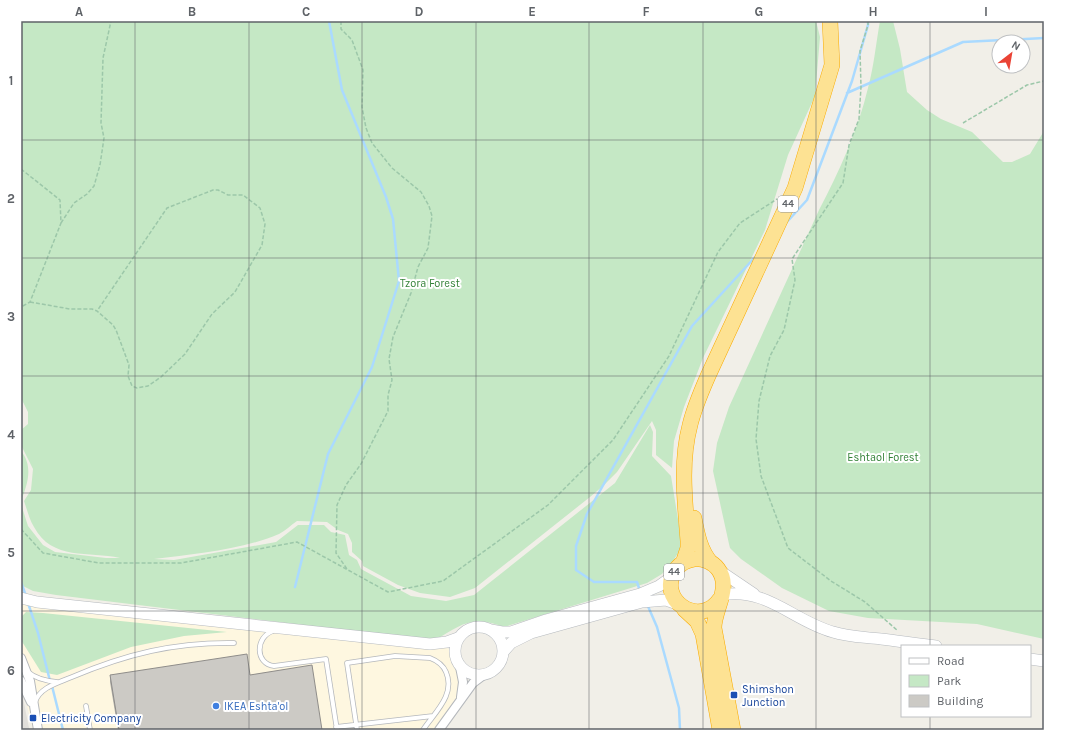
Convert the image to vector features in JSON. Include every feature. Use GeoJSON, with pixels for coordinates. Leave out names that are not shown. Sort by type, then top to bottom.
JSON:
{"type":"FeatureCollection","features":[{"type":"Feature","properties":{"kind":"highway","name":"44"},"geometry":{"type":"LineString","coordinates":[[683,563],[688,548],[685,493],[686,448],[695,407],[795,188],[832,65],[830,21]]}},
{"type":"Feature","properties":{"kind":"highway","name":"44"},"geometry":{"type":"LineString","coordinates":[[708,376],[695,421],[689,470],[692,508],[697,532],[705,555],[715,567],[724,583],[715,620],[715,632],[732,730]]}},
{"type":"Feature","properties":{"kind":"highway","name":"44"},"geometry":{"type":"LineString","coordinates":[[715,567],[703,559],[695,559],[683,563],[677,568],[672,576],[671,584],[675,599],[696,619],[703,634],[720,730]]}},
{"type":"Feature","properties":{"kind":"highway"},"geometry":{"type":"LineString","coordinates":[[682,607],[696,612],[704,611],[711,608],[721,597]]}},
{"type":"Feature","properties":{"kind":"street"},"geometry":{"type":"LineString","coordinates":[[715,567],[742,587],[818,627],[849,636],[930,645]]}},
{"type":"Feature","properties":{"kind":"street"},"geometry":{"type":"LineString","coordinates":[[503,652],[511,643],[531,633],[645,597],[672,576]]}},
{"type":"Feature","properties":{"kind":"street"},"geometry":{"type":"LineString","coordinates":[[721,597],[734,594],[753,596],[763,599]]}},
{"type":"Feature","properties":{"kind":"street"},"geometry":{"type":"LineString","coordinates":[[460,701],[463,686],[454,649],[458,638],[466,630],[473,627],[484,627],[491,630],[511,632],[645,597],[666,600],[682,607]]}},
{"type":"Feature","properties":{"kind":"street"},"geometry":{"type":"LineString","coordinates":[[21,602],[37,602],[430,644],[447,642],[458,638]]}},
{"type":"Feature","properties":{"kind":"street"},"geometry":{"type":"LineString","coordinates":[[430,644],[451,655],[466,672],[473,674],[485,674],[492,672],[497,667],[503,652],[499,638],[491,630]]}},
{"type":"Feature","properties":{"kind":"street"},"geometry":{"type":"LineString","coordinates":[[21,658],[28,671],[38,730]]}},
{"type":"Feature","properties":{"kind":"street"},"geometry":{"type":"LineString","coordinates":[[1031,659],[1044,661]]}},
{"type":"Feature","properties":{"kind":"street"},"geometry":{"type":"LineString","coordinates":[[439,730],[473,683],[485,674]]}},
{"type":"Feature","properties":{"kind":"street"},"geometry":{"type":"LineString","coordinates":[[21,681],[34,706]]}},
{"type":"Feature","properties":{"kind":"lane"},"geometry":{"type":"LineString","coordinates":[[285,629],[270,632],[261,640],[259,650],[262,660],[274,666],[326,659],[336,728],[356,724],[433,716]]}},
{"type":"Feature","properties":{"kind":"lane"},"geometry":{"type":"LineString","coordinates":[[34,706],[36,698],[52,685],[109,662],[149,650],[191,644],[234,643]]}},
{"type":"Feature","properties":{"kind":"lane"},"geometry":{"type":"LineString","coordinates":[[357,730],[347,663],[395,656],[430,658],[439,662],[447,676],[448,691],[446,698],[423,730]]}},
{"type":"Feature","properties":{"kind":"lane"},"geometry":{"type":"LineString","coordinates":[[28,671],[31,675],[41,679],[62,682]]}},
{"type":"Feature","properties":{"kind":"lane"},"geometry":{"type":"LineString","coordinates":[[86,706],[90,730]]}},
{"type":"Feature","properties":{"kind":"path"},"geometry":{"type":"LineString","coordinates":[[30,302],[61,223],[74,203],[87,194],[94,186],[100,165],[104,138],[101,123],[103,58],[111,21]]}},
{"type":"Feature","properties":{"kind":"path"},"geometry":{"type":"LineString","coordinates":[[341,21],[341,29],[352,40],[363,70],[362,107],[366,128],[372,143],[392,168],[421,192],[429,206],[432,216],[428,248],[418,267],[411,293],[392,338],[389,359],[392,380],[388,395],[388,411],[361,464],[346,485],[337,505],[336,552],[348,570]]}},
{"type":"Feature","properties":{"kind":"path"},"geometry":{"type":"LineString","coordinates":[[868,21],[860,52],[861,87],[859,119],[849,144],[843,183],[792,259],[795,280],[784,330],[770,356],[759,401],[756,439],[761,476],[788,548],[830,581],[865,602],[910,642]]}},
{"type":"Feature","properties":{"kind":"path"},"geometry":{"type":"LineString","coordinates":[[963,123],[1028,85],[1044,81]]}},
{"type":"Feature","properties":{"kind":"path"},"geometry":{"type":"LineString","coordinates":[[21,169],[60,200],[61,223]]}},
{"type":"Feature","properties":{"kind":"path"},"geometry":{"type":"LineString","coordinates":[[21,530],[43,553],[99,562],[181,563],[297,542],[388,592],[443,581],[548,505],[612,440],[669,356],[718,252],[740,223],[795,188]]}},
{"type":"Feature","properties":{"kind":"path"},"geometry":{"type":"LineString","coordinates":[[21,307],[30,302],[70,309],[92,309],[97,311],[113,325],[116,330],[129,365],[128,376],[132,386],[137,388],[148,386],[161,377],[184,354],[212,314],[235,292],[262,245],[265,224],[260,208],[243,195],[228,195],[218,190],[213,190],[167,208],[97,311]]}},
{"type":"Feature","properties":{"kind":"shaded area"},"geometry":{"type":"Polygon","coordinates":[[[21,591],[35,596],[428,640],[449,649],[460,658],[468,679],[462,704],[445,730],[33,730],[25,697],[21,688],[21,591]]]}},
{"type":"Feature","properties":{"kind":"shaded area"},"geometry":{"type":"Polygon","coordinates":[[[21,688],[29,728],[29,730],[21,730],[21,688]]]}},
{"type":"Feature","properties":{"kind":"green space","name":"Tzora Forest"},"geometry":{"type":"Polygon","coordinates":[[[21,21],[816,21],[820,37],[815,96],[788,155],[765,230],[703,358],[684,407],[674,441],[672,468],[656,455],[656,430],[652,421],[617,472],[603,486],[475,588],[450,597],[420,593],[398,585],[363,566],[362,561],[352,552],[352,543],[348,534],[338,530],[327,522],[297,521],[279,534],[234,548],[154,559],[174,560],[276,542],[298,525],[324,525],[331,532],[345,535],[349,555],[357,560],[361,569],[411,596],[446,601],[474,595],[615,483],[650,425],[653,432],[652,456],[671,476],[681,538],[680,550],[673,561],[662,574],[647,583],[504,627],[493,623],[467,623],[434,641],[56,595],[33,591],[21,585],[21,504],[28,526],[43,545],[55,552],[106,558],[120,558],[72,553],[51,545],[42,538],[34,527],[24,501],[31,490],[33,469],[21,445],[21,430],[28,424],[28,412],[21,398],[21,21]]]}},
{"type":"Feature","properties":{"kind":"green space","name":"Eshtaol Forest"},"geometry":{"type":"Polygon","coordinates":[[[880,21],[893,21],[900,49],[907,92],[927,110],[941,119],[972,132],[1003,162],[1012,162],[1030,154],[1044,131],[1044,639],[977,624],[868,618],[829,611],[782,588],[741,559],[730,548],[713,471],[717,443],[729,407],[819,210],[841,166],[853,135],[864,104],[870,80],[880,21]]]}},
{"type":"Feature","properties":{"kind":"green space"},"geometry":{"type":"Polygon","coordinates":[[[21,451],[27,463],[28,476],[21,501],[21,451]]]}},
{"type":"Feature","properties":{"kind":"green space"},"geometry":{"type":"Polygon","coordinates":[[[26,612],[227,632],[184,636],[131,647],[57,675],[41,672],[21,640],[21,617],[26,612]]]}},
{"type":"Feature","properties":{"kind":"building","name":"IKEA Eshta'ol"},"geometry":{"type":"Polygon","coordinates":[[[247,654],[250,675],[312,665],[322,730],[119,730],[110,675],[247,654]]]}},
{"type":"Feature","properties":{"kind":"waterway"},"geometry":{"type":"LineString","coordinates":[[295,587],[328,454],[372,367],[399,281],[393,219],[386,197],[342,90],[329,21]]}},
{"type":"Feature","properties":{"kind":"waterway"},"geometry":{"type":"LineString","coordinates":[[786,223],[807,200],[852,81],[868,21]]}},
{"type":"Feature","properties":{"kind":"waterway"},"geometry":{"type":"LineString","coordinates":[[847,93],[963,42],[1044,38]]}},
{"type":"Feature","properties":{"kind":"waterway"},"geometry":{"type":"LineString","coordinates":[[640,591],[637,582],[594,582],[576,570],[576,546],[587,514],[692,326],[756,256]]}},
{"type":"Feature","properties":{"kind":"waterway"},"geometry":{"type":"LineString","coordinates":[[21,582],[26,596]]}},
{"type":"Feature","properties":{"kind":"waterway"},"geometry":{"type":"LineString","coordinates":[[28,603],[38,633],[50,681]]}},
{"type":"Feature","properties":{"kind":"waterway"},"geometry":{"type":"LineString","coordinates":[[647,604],[657,627],[679,708],[680,730]]}},
{"type":"Feature","properties":{"kind":"waterway"},"geometry":{"type":"LineString","coordinates":[[52,686],[63,730]]}},
{"type":"Feature","properties":{"kind":"place","name":"Shimshon Junction"},"geometry":{"type":"Point","coordinates":[734,695]}},
{"type":"Feature","properties":{"kind":"place","name":"IKEA Eshta'ol"},"geometry":{"type":"Point","coordinates":[216,706]}},
{"type":"Feature","properties":{"kind":"place","name":"Electricity Company"},"geometry":{"type":"Point","coordinates":[33,718]}}]}
